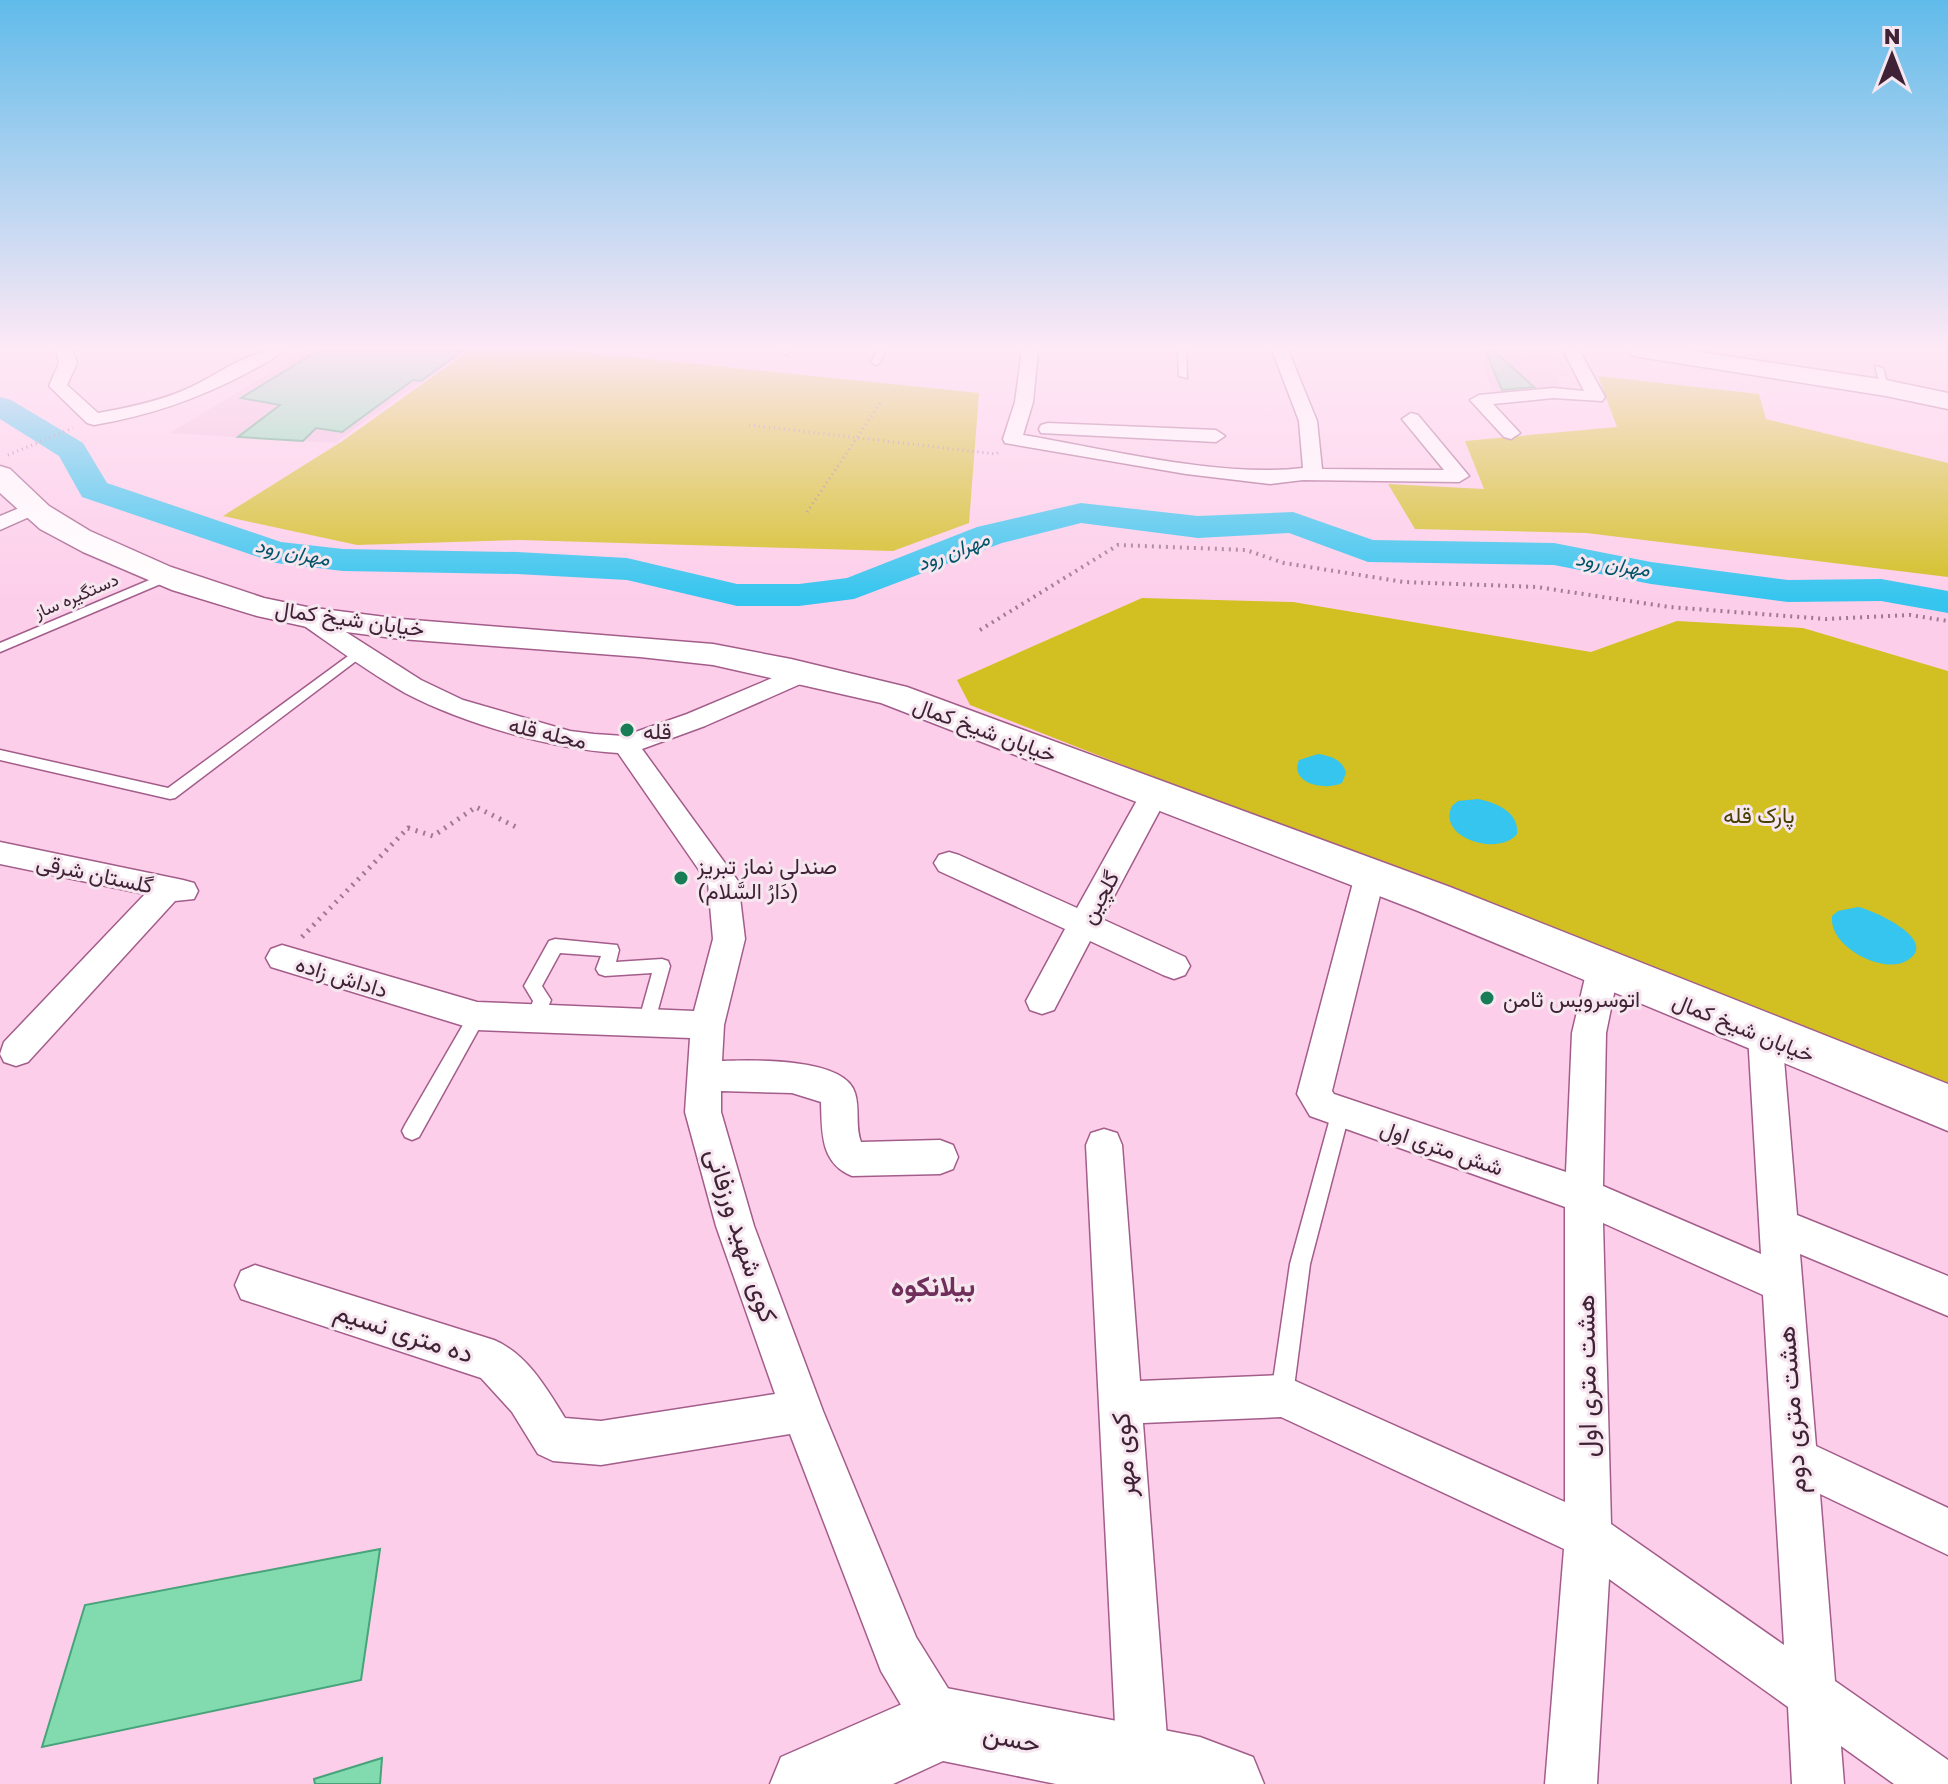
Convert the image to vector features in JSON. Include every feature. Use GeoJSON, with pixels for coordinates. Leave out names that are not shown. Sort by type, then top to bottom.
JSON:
{"type":"FeatureCollection","features":[{"type":"Feature","properties":{"kind":"street"},"geometry":{"type":"LineString","coordinates":[[1014,433],[1186,468],[1270,478],[1310,474],[1459,476],[1423,433]]}},
{"type":"Feature","properties":{"kind":"street"},"geometry":{"type":"LineString","coordinates":[[1030,433],[1216,436]]}},
{"type":"Feature","properties":{"kind":"street"},"geometry":{"type":"LineString","coordinates":[[1308,433],[1310,474]]}},
{"type":"Feature","properties":{"kind":"street","name":"خیابان شیخ کمال"},"geometry":{"type":"LineString","coordinates":[[0,475],[15,517],[75,536],[203,591],[305,616],[390,628],[519,635],[690,651],[805,673],[894,695],[1370,875],[1948,1108]]}},
{"type":"Feature","properties":{"kind":"street","name":"محله قله"},"geometry":{"type":"LineString","coordinates":[[305,616],[412,686],[454,706],[569,740],[626,745],[696,720],[805,673]]}},
{"type":"Feature","properties":{"kind":"street","name":"کوی شهید ورزفانی"},"geometry":{"type":"LineString","coordinates":[[626,745],[723,881],[729,939],[707,1025],[703,1112],[735,1226],[802,1411],[898,1654],[941,1724]]}},
{"type":"Feature","properties":{"kind":"street","name":"گلچین"},"geometry":{"type":"LineString","coordinates":[[1042,1001],[1155,793]]}},
{"type":"Feature","properties":{"kind":"street","name":"گلستان شرقی"},"geometry":{"type":"LineString","coordinates":[[0,853],[179,890],[16,1052]]}},
{"type":"Feature","properties":{"kind":"street"},"geometry":{"type":"LineString","coordinates":[[949,863],[1174,966]]}},
{"type":"Feature","properties":{"kind":"street","name":"شش متری اول"},"geometry":{"type":"LineString","coordinates":[[1370,875],[1314,1094],[1322,1105],[1584,1196],[1783,1284]]}},
{"type":"Feature","properties":{"kind":"street","name":"داداش زاده"},"geometry":{"type":"LineString","coordinates":[[282,958],[477,1016],[707,1025]]}},
{"type":"Feature","properties":{"kind":"street","name":"هشت متری اول"},"geometry":{"type":"LineString","coordinates":[[1571,1784],[1588,1536],[1584,1196],[1589,1033],[1603,969]]}},
{"type":"Feature","properties":{"kind":"street","name":"هشت متری دوم"},"geometry":{"type":"LineString","coordinates":[[1765,1035],[1818,1784]]}},
{"type":"Feature","properties":{"kind":"street"},"geometry":{"type":"LineString","coordinates":[[704,1076],[810,1079],[838,1094],[841,1145],[852,1159],[940,1157]]}},
{"type":"Feature","properties":{"kind":"street","name":"کوی مهر"},"geometry":{"type":"LineString","coordinates":[[1104,1145],[1143,1764]]}},
{"type":"Feature","properties":{"kind":"street"},"geometry":{"type":"LineString","coordinates":[[1779,1226],[1948,1296]]}},
{"type":"Feature","properties":{"kind":"street","name":"ده متری نسیم"},"geometry":{"type":"LineString","coordinates":[[255,1285],[494,1361],[527,1397],[553,1439],[601,1443],[802,1411]]}},
{"type":"Feature","properties":{"kind":"street"},"geometry":{"type":"LineString","coordinates":[[1120,1403],[1282,1396],[1588,1536],[1938,1784]]}},
{"type":"Feature","properties":{"kind":"street"},"geometry":{"type":"LineString","coordinates":[[1795,1459],[1948,1532]]}},
{"type":"Feature","properties":{"kind":"street"},"geometry":{"type":"LineString","coordinates":[[808,1784],[941,1724]]}},
{"type":"Feature","properties":{"kind":"street","name":"حسن"},"geometry":{"type":"LineString","coordinates":[[941,1724],[1200,1775],[1226,1784]]}},
{"type":"Feature","properties":{"kind":"lane","name":"دستگیره ساز"},"geometry":{"type":"LineString","coordinates":[[0,648],[166,577]]}},
{"type":"Feature","properties":{"kind":"lane"},"geometry":{"type":"LineString","coordinates":[[0,755],[170,794],[359,652]]}},
{"type":"Feature","properties":{"kind":"lane"},"geometry":{"type":"LineString","coordinates":[[535,1019],[542,1000],[533,986],[555,946],[611,950],[605,969],[662,966],[647,1023]]}},
{"type":"Feature","properties":{"kind":"lane"},"geometry":{"type":"LineString","coordinates":[[412,1131],[477,1016]]}},
{"type":"Feature","properties":{"kind":"lane"},"geometry":{"type":"LineString","coordinates":[[1282,1396],[1300,1264],[1341,1111]]}},
{"type":"Feature","properties":{"kind":"path"},"geometry":{"type":"LineString","coordinates":[[0,459],[61,433]]}},
{"type":"Feature","properties":{"kind":"path"},"geometry":{"type":"LineString","coordinates":[[818,433],[996,454],[1013,433]]}},
{"type":"Feature","properties":{"kind":"path"},"geometry":{"type":"LineString","coordinates":[[807,512],[861,433]]}},
{"type":"Feature","properties":{"kind":"path"},"geometry":{"type":"LineString","coordinates":[[980,630],[1118,545],[1246,550],[1284,563],[1404,582],[1537,587],[1669,607],[1826,619],[1910,615],[1948,621]]}},
{"type":"Feature","properties":{"kind":"path","name":"داداش زاده"},"geometry":{"type":"LineString","coordinates":[[282,958],[408,828],[433,836],[476,807],[520,829]]}},
{"type":"Feature","properties":{"kind":"shaded area"},"geometry":{"type":"Polygon","coordinates":[[[174,433],[349,433],[335,443],[174,433]]]}},
{"type":"Feature","properties":{"kind":"green space"},"geometry":{"type":"Polygon","coordinates":[[[353,433],[976,433],[969,523],[893,551],[520,540],[357,545],[223,516],[353,433]]]}},
{"type":"Feature","properties":{"kind":"green space"},"geometry":{"type":"Polygon","coordinates":[[[1549,433],[1825,433],[1948,463],[1948,577],[1586,533],[1415,529],[1388,484],[1484,489],[1465,441],[1549,433]]]}},
{"type":"Feature","properties":{"kind":"green space","name":"پارک قله"},"geometry":{"type":"Polygon","coordinates":[[[1142,598],[1293,602],[1591,652],[1677,621],[1803,628],[1948,671],[1948,1089],[970,705],[957,680],[1142,598]]]}},
{"type":"Feature","properties":{"kind":"water"},"geometry":{"type":"Polygon","coordinates":[[[1318,754],[1332,757],[1342,765],[1346,773],[1342,783],[1318,786],[1299,775],[1299,760],[1318,754]]]}},
{"type":"Feature","properties":{"kind":"water"},"geometry":{"type":"Polygon","coordinates":[[[1478,799],[1511,814],[1517,834],[1497,844],[1472,841],[1461,835],[1449,817],[1452,806],[1458,801],[1478,799]]]}},
{"type":"Feature","properties":{"kind":"water"},"geometry":{"type":"Polygon","coordinates":[[[1858,907],[1901,927],[1916,944],[1916,952],[1908,960],[1885,964],[1872,961],[1848,947],[1833,927],[1832,916],[1838,911],[1858,907]]]}},
{"type":"Feature","properties":{"kind":"building"},"geometry":{"type":"Polygon","coordinates":[[[243,433],[311,433],[303,441],[238,437],[243,433]]]}},
{"type":"Feature","properties":{"kind":"building"},"geometry":{"type":"Polygon","coordinates":[[[380,1549],[361,1680],[42,1747],[85,1605],[380,1549]]]}},
{"type":"Feature","properties":{"kind":"building"},"geometry":{"type":"Polygon","coordinates":[[[382,1758],[380,1784],[315,1784],[314,1779],[382,1758]]]}},
{"type":"Feature","properties":{"kind":"waterway","name":"مهران رود"},"geometry":{"type":"LineString","coordinates":[[45,433],[72,450],[94,490],[276,552],[343,560],[517,563],[627,569],[737,595],[799,595],[854,588],[990,535],[1081,513],[1198,527],[1293,522],[1368,551],[1554,554],[1651,573],[1788,591],[1881,590],[1948,602]]}},
{"type":"Feature","properties":{"kind":"place","name":"قله"},"geometry":{"type":"Point","coordinates":[627,730]}},
{"type":"Feature","properties":{"kind":"place","name":"صندلی نماز تبریز (دَارُ السَّلام)"},"geometry":{"type":"Point","coordinates":[681,878]}},
{"type":"Feature","properties":{"kind":"place","name":"اتوسرویس ثامن"},"geometry":{"type":"Point","coordinates":[1487,998]}},
{"type":"Feature","properties":{"kind":"district","name":"بیلانکوه"},"geometry":{"type":"Point","coordinates":[933,1285]}}]}
